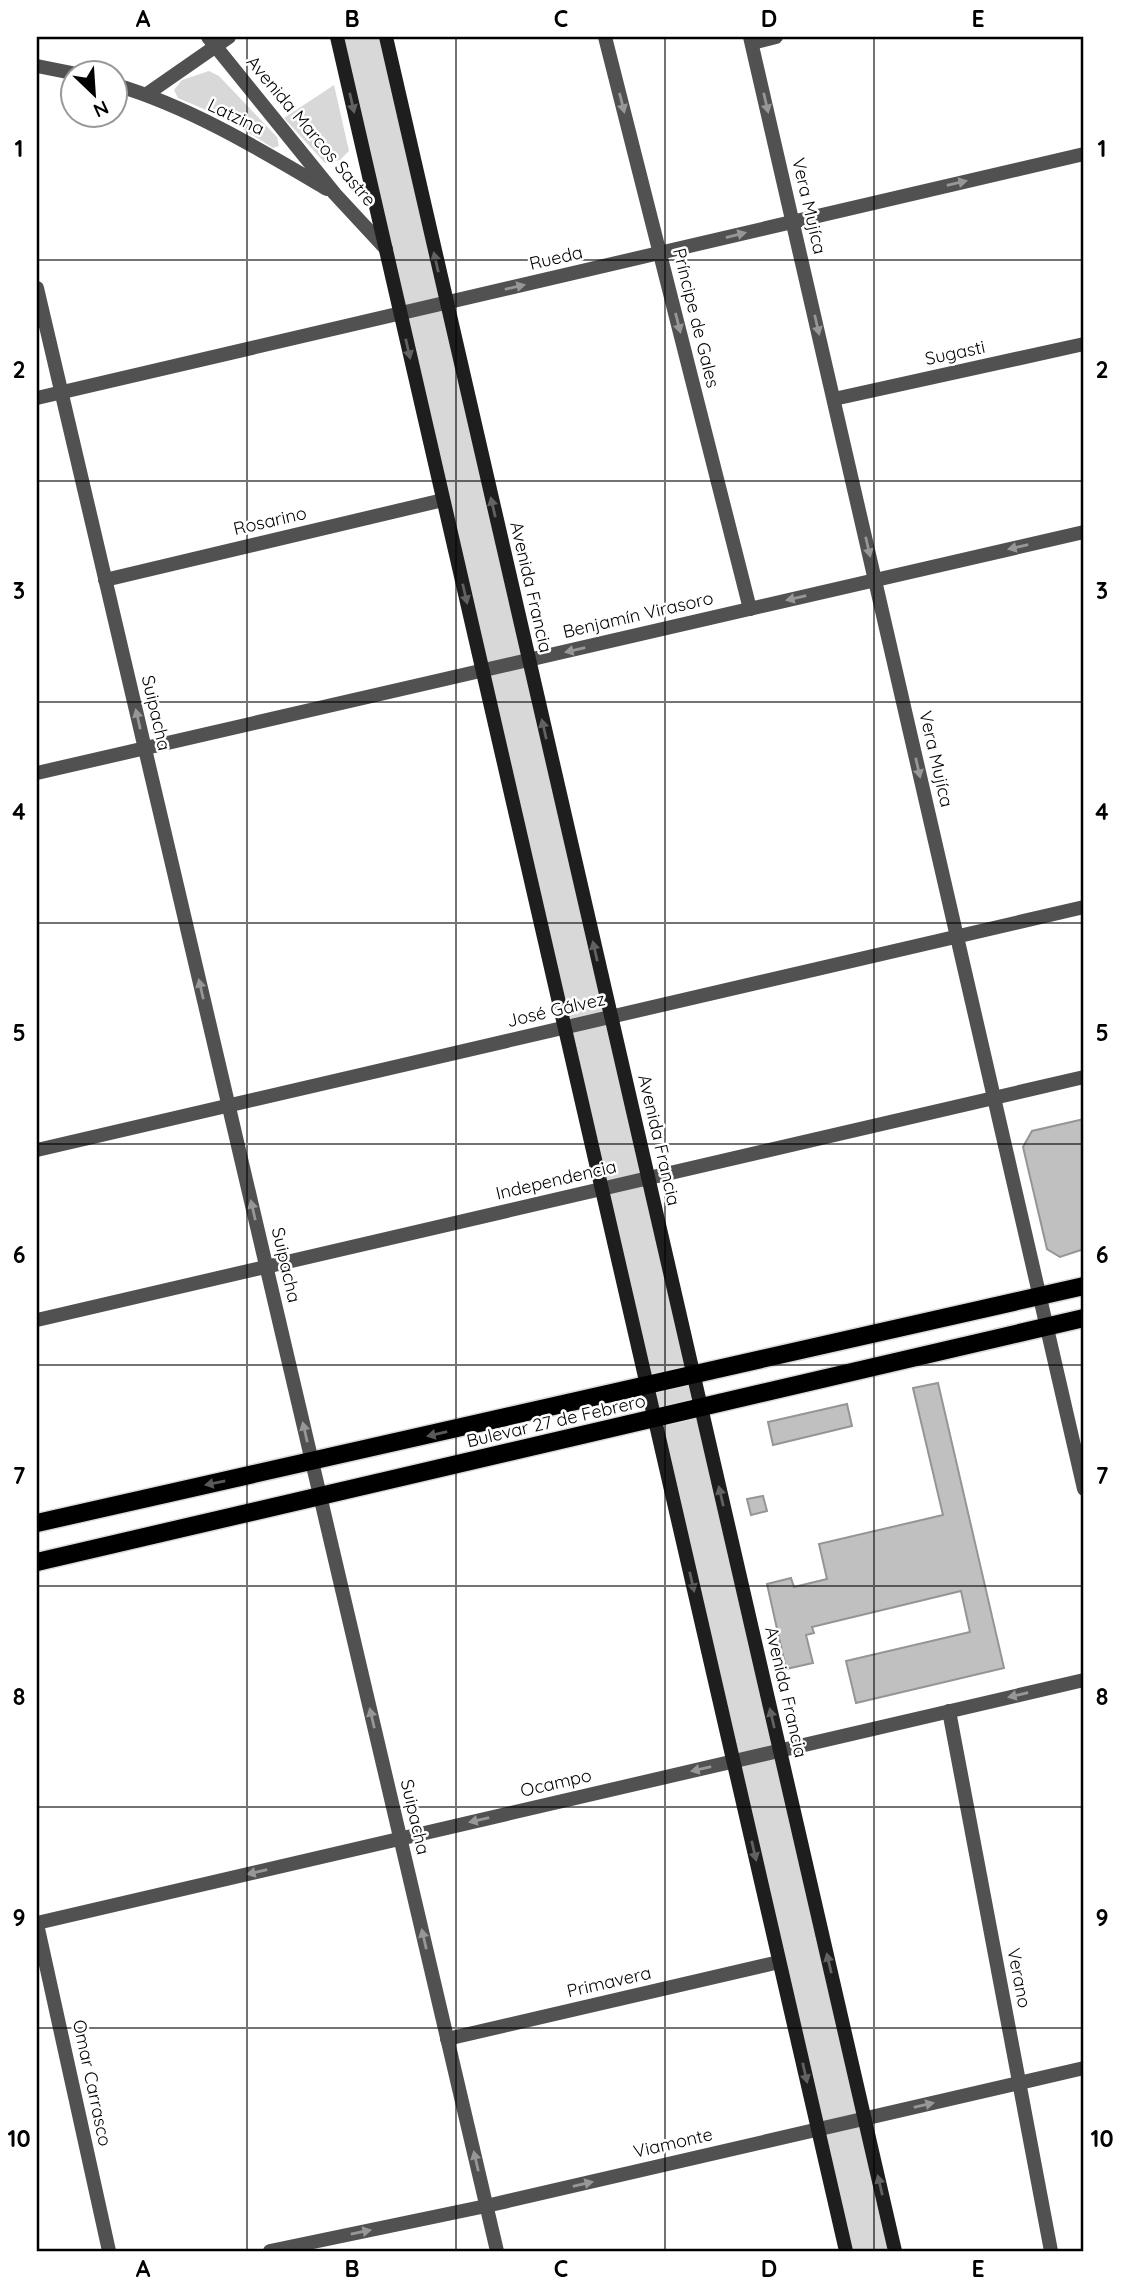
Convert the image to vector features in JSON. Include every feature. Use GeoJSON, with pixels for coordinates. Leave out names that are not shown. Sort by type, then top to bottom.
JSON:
{"type":"FeatureCollection","features":[{"type":"Feature","properties":{"kind":"main road"},"geometry":{"type":"LineString","coordinates":[[337,37],[846,2251]]}},
{"type":"Feature","properties":{"kind":"main road","name":"Avenida Francia"},"geometry":{"type":"LineString","coordinates":[[386,37],[895,2251]]}},
{"type":"Feature","properties":{"kind":"main road","name":"Bulevar 27 de Febrero"},"geometry":{"type":"LineString","coordinates":[[37,1523],[694,1377],[1084,1286]]}},
{"type":"Feature","properties":{"kind":"main road","name":"Bulevar 27 de Febrero"},"geometry":{"type":"LineString","coordinates":[[37,1562],[321,1498],[1084,1318]]}},
{"type":"Feature","properties":{"kind":"street"},"geometry":{"type":"LineString","coordinates":[[146,94],[212,42],[229,37]]}},
{"type":"Feature","properties":{"kind":"street","name":"Príncipe de Gales"},"geometry":{"type":"LineString","coordinates":[[605,37],[750,609]]}},
{"type":"Feature","properties":{"kind":"street"},"geometry":{"type":"LineString","coordinates":[[751,40],[776,37]]}},
{"type":"Feature","properties":{"kind":"street","name":"Vera Mujíca"},"geometry":{"type":"LineString","coordinates":[[751,40],[1084,1485]]}},
{"type":"Feature","properties":{"kind":"street","name":"Avenida Marcos Sastre"},"geometry":{"type":"LineString","coordinates":[[212,42],[335,194],[386,249]]}},
{"type":"Feature","properties":{"kind":"street"},"geometry":{"type":"LineString","coordinates":[[37,66],[60,71]]}},
{"type":"Feature","properties":{"kind":"street","name":"Latzina"},"geometry":{"type":"LineString","coordinates":[[130,89],[146,94],[267,154],[335,194]]}},
{"type":"Feature","properties":{"kind":"street","name":"Rueda"},"geometry":{"type":"LineString","coordinates":[[37,398],[1084,154]]}},
{"type":"Feature","properties":{"kind":"street","name":"Suipacha"},"geometry":{"type":"LineString","coordinates":[[37,288],[497,2251]]}},
{"type":"Feature","properties":{"kind":"street","name":"Sugasti"},"geometry":{"type":"LineString","coordinates":[[834,399],[1084,344]]}},
{"type":"Feature","properties":{"kind":"street","name":"Rosarino"},"geometry":{"type":"LineString","coordinates":[[105,580],[443,500]]}},
{"type":"Feature","properties":{"kind":"street","name":"Benjamín Virasoro"},"geometry":{"type":"LineString","coordinates":[[37,773],[1084,532]]}},
{"type":"Feature","properties":{"kind":"street","name":"José Gálvez"},"geometry":{"type":"LineString","coordinates":[[37,1150],[1084,907]]}},
{"type":"Feature","properties":{"kind":"street","name":"Independencia"},"geometry":{"type":"LineString","coordinates":[[37,1320],[1084,1077]]}},
{"type":"Feature","properties":{"kind":"street","name":"Ocampo"},"geometry":{"type":"LineString","coordinates":[[37,1923],[1084,1680]]}},
{"type":"Feature","properties":{"kind":"street","name":"Verano"},"geometry":{"type":"LineString","coordinates":[[949,1712],[1051,2251]]}},
{"type":"Feature","properties":{"kind":"street","name":"Omar Carrasco"},"geometry":{"type":"LineString","coordinates":[[37,1923],[109,2251]]}},
{"type":"Feature","properties":{"kind":"street","name":"Primavera"},"geometry":{"type":"LineString","coordinates":[[447,2039],[779,1962]]}},
{"type":"Feature","properties":{"kind":"street","name":"Viamonte"},"geometry":{"type":"LineString","coordinates":[[270,2251],[486,2206],[1084,2068]]}},
{"type":"Feature","properties":{"kind":"shaded area"},"geometry":{"type":"Polygon","coordinates":[[[337,37],[386,37],[895,2251],[846,2251],[337,37]]]}},
{"type":"Feature","properties":{"kind":"shaded area"},"geometry":{"type":"Polygon","coordinates":[[[209,71],[219,76],[277,137],[279,146],[273,148],[227,119],[178,98],[174,90],[182,80],[209,71]]]}},
{"type":"Feature","properties":{"kind":"shaded area"},"geometry":{"type":"Polygon","coordinates":[[[334,85],[349,151],[340,160],[325,163],[284,118],[334,85]]]}},
{"type":"Feature","properties":{"kind":"building"},"geometry":{"type":"Polygon","coordinates":[[[1084,1119],[1084,1249],[1060,1257],[1047,1249],[1023,1147],[1032,1131],[1084,1119]]]}},
{"type":"Feature","properties":{"kind":"building"},"geometry":{"type":"Polygon","coordinates":[[[938,1383],[1004,1668],[856,1703],[846,1661],[970,1632],[961,1591],[812,1627],[814,1633],[806,1635],[813,1663],[786,1669],[767,1584],[791,1578],[794,1587],[827,1579],[819,1544],[943,1515],[913,1388],[938,1383]]]}},
{"type":"Feature","properties":{"kind":"building"},"geometry":{"type":"Polygon","coordinates":[[[847,1404],[852,1426],[773,1445],[768,1422],[847,1404]]]}},
{"type":"Feature","properties":{"kind":"building"},"geometry":{"type":"Polygon","coordinates":[[[763,1496],[767,1511],[751,1515],[747,1499],[763,1496]]]}}]}
